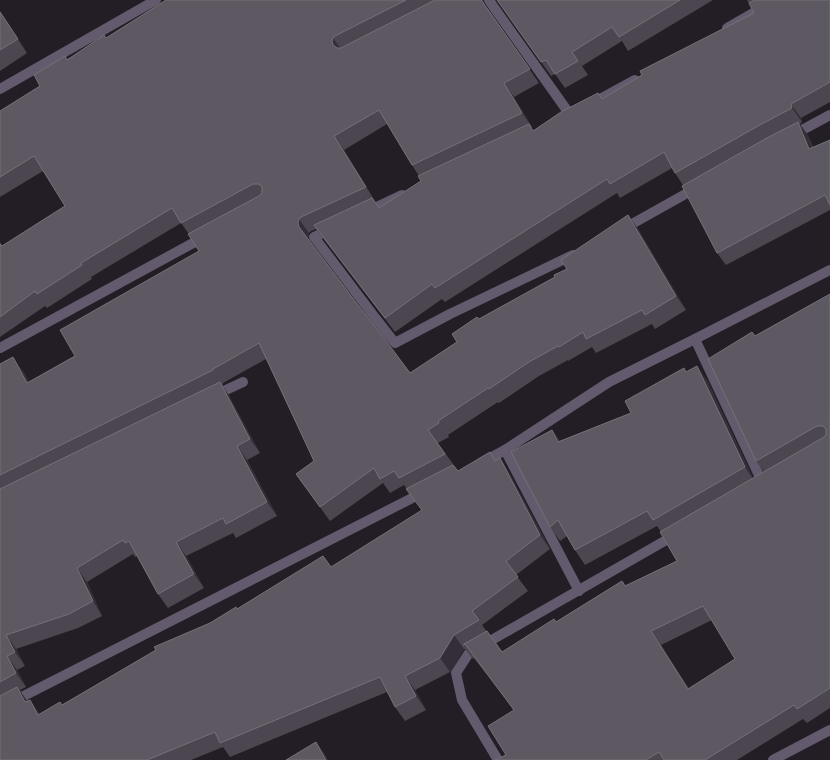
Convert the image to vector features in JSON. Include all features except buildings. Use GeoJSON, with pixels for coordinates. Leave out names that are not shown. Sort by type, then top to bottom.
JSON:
{"type":"FeatureCollection","features":[{"type":"Feature","properties":{"kind":"street"},"geometry":{"type":"LineString","coordinates":[[0,89],[156,0]]}},
{"type":"Feature","properties":{"kind":"street"},"geometry":{"type":"LineString","coordinates":[[489,0],[574,114],[646,73]]}},
{"type":"Feature","properties":{"kind":"street"},"geometry":{"type":"LineString","coordinates":[[721,31],[776,0]]}},
{"type":"Feature","properties":{"kind":"street"},"geometry":{"type":"LineString","coordinates":[[784,140],[830,116]]}},
{"type":"Feature","properties":{"kind":"street"},"geometry":{"type":"LineString","coordinates":[[616,233],[704,184]]}},
{"type":"Feature","properties":{"kind":"street"},"geometry":{"type":"LineString","coordinates":[[357,217],[414,190]]}},
{"type":"Feature","properties":{"kind":"street"},"geometry":{"type":"LineString","coordinates":[[342,223],[314,237],[368,309],[396,343],[450,314],[582,251]]}},
{"type":"Feature","properties":{"kind":"street"},"geometry":{"type":"LineString","coordinates":[[0,348],[217,230]]}},
{"type":"Feature","properties":{"kind":"street"},"geometry":{"type":"LineString","coordinates":[[470,469],[505,450],[609,382],[830,270]]}},
{"type":"Feature","properties":{"kind":"street"},"geometry":{"type":"LineString","coordinates":[[694,340],[763,484]]}},
{"type":"Feature","properties":{"kind":"street"},"geometry":{"type":"LineString","coordinates":[[202,402],[243,382]]}},
{"type":"Feature","properties":{"kind":"street"},"geometry":{"type":"LineString","coordinates":[[505,450],[579,591]]}},
{"type":"Feature","properties":{"kind":"street"},"geometry":{"type":"LineString","coordinates":[[0,708],[434,487]]}},
{"type":"Feature","properties":{"kind":"street"},"geometry":{"type":"LineString","coordinates":[[498,760],[462,700],[456,673],[468,653],[681,532]]}},
{"type":"Feature","properties":{"kind":"street"},"geometry":{"type":"LineString","coordinates":[[773,760],[830,730]]}}]}
